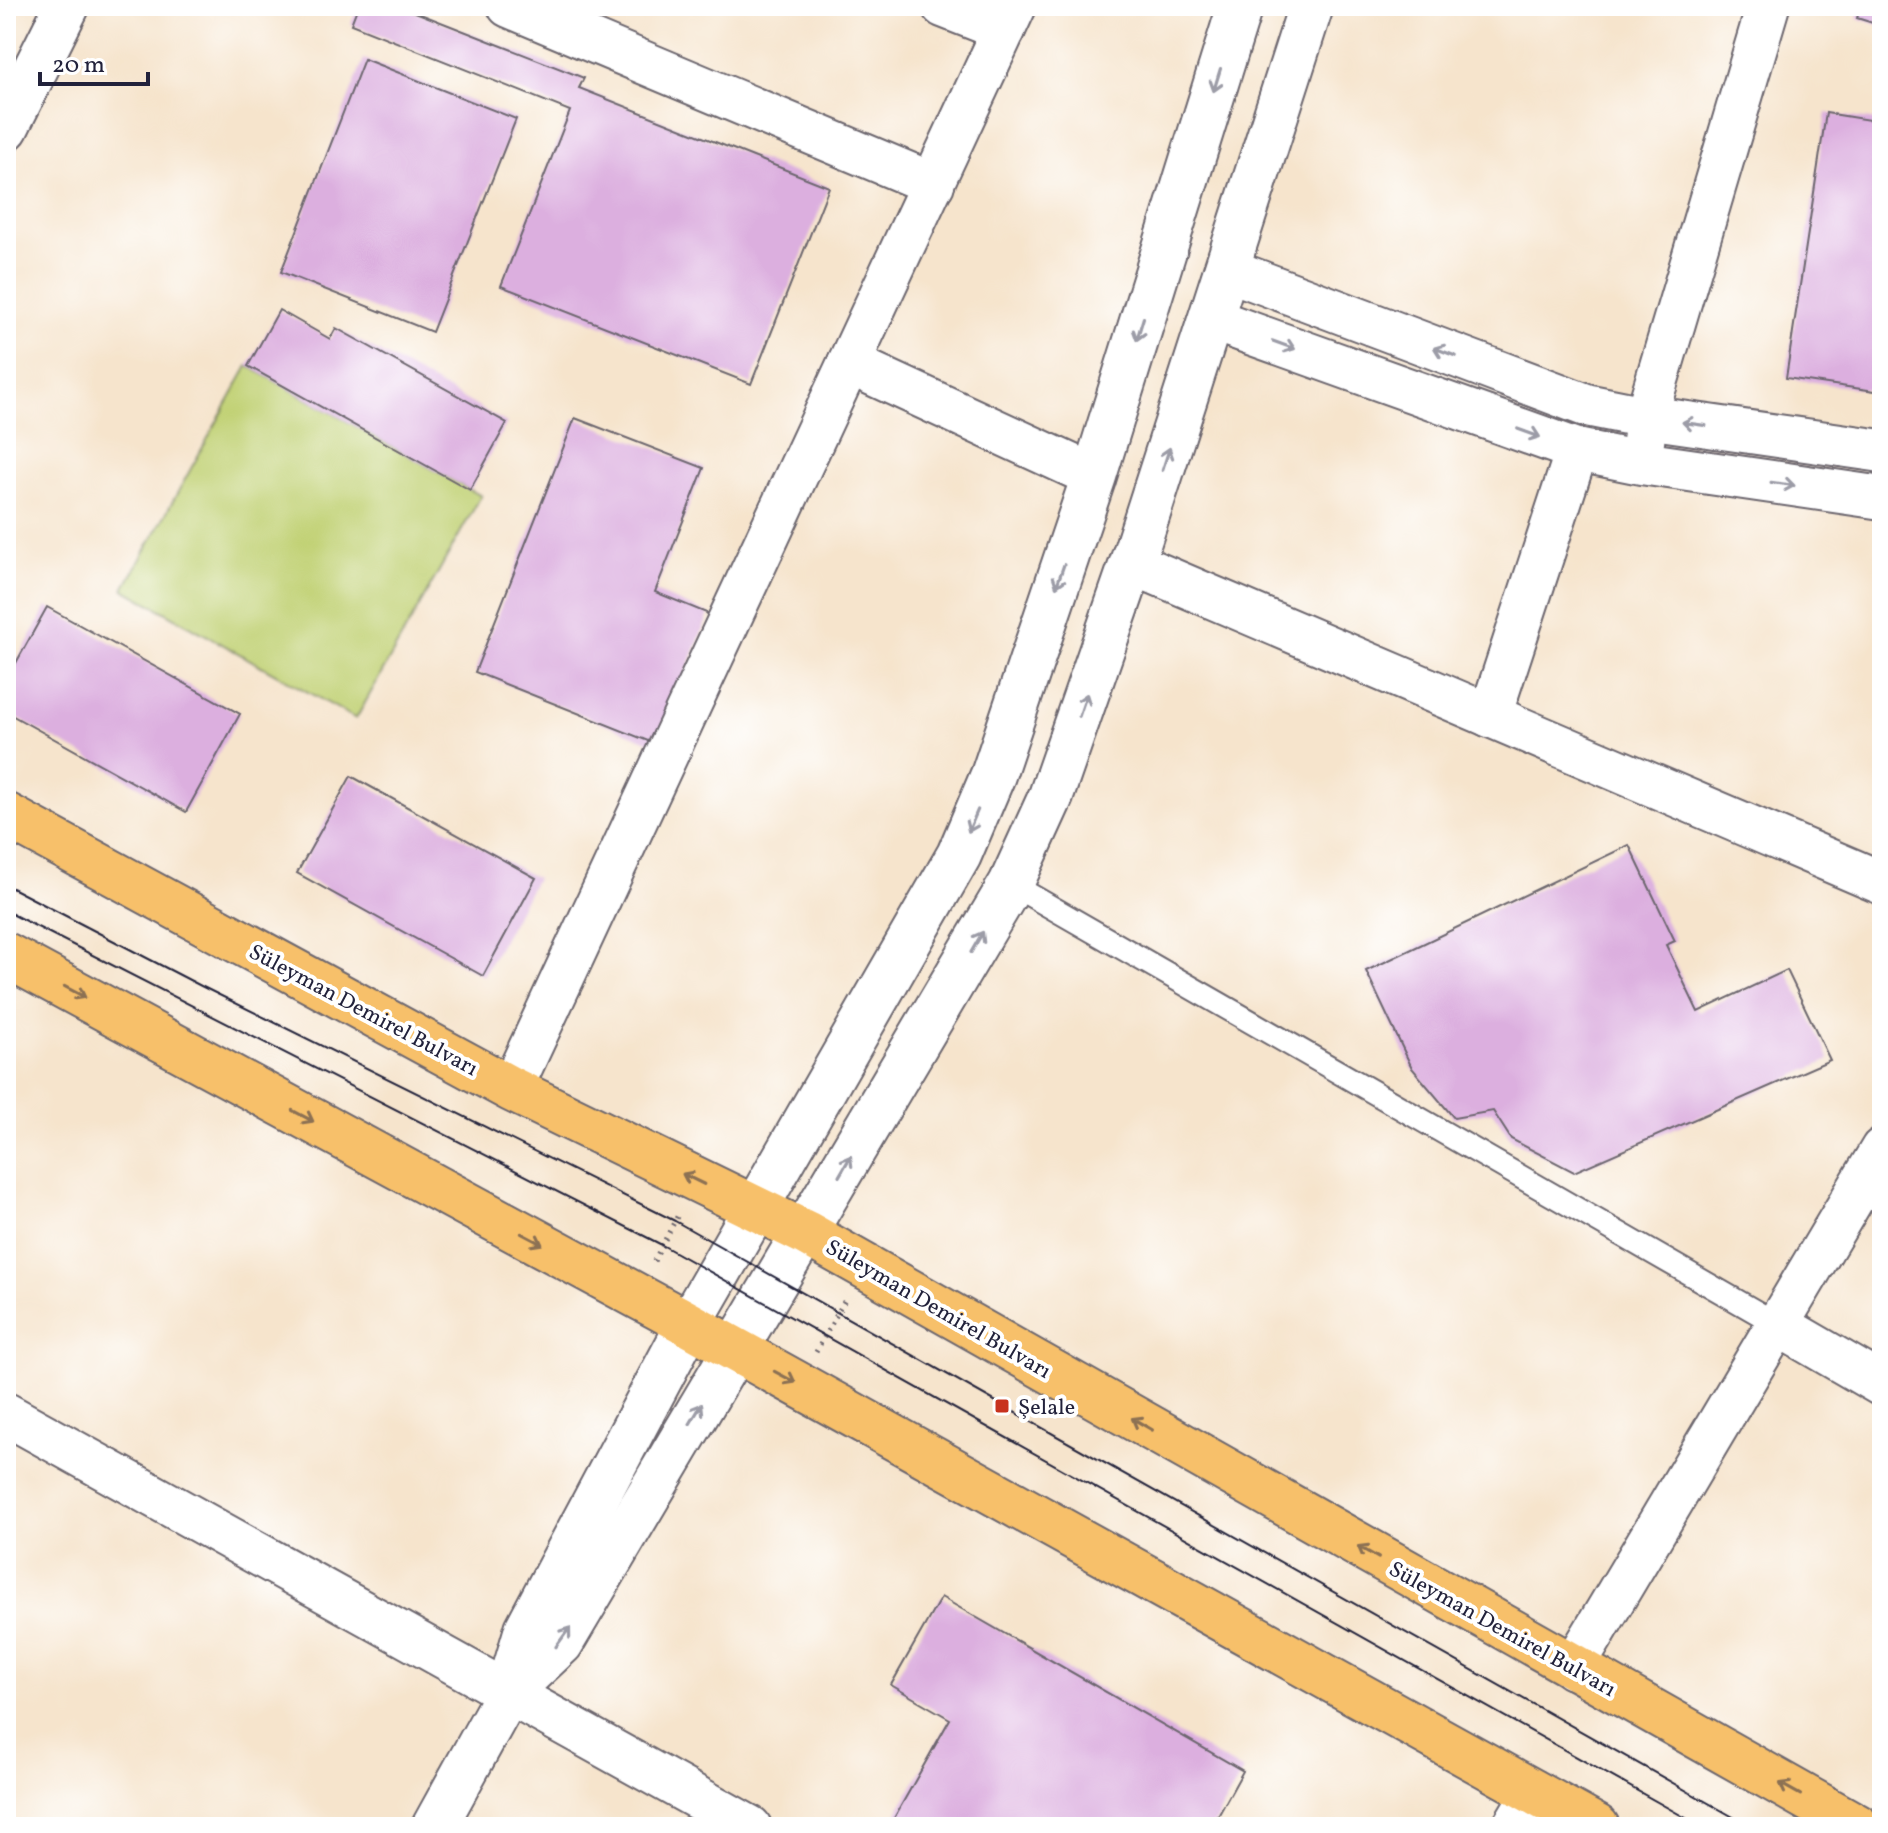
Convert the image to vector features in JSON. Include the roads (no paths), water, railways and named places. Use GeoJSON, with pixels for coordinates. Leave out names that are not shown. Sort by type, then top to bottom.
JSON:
{"type":"FeatureCollection","features":[{"type":"Feature","properties":{"kind":"main road","name":"Süleyman Demirel Bulvarı"},"geometry":{"type":"LineString","coordinates":[[6,815],[511,1089],[806,1233],[1858,1827]]}},
{"type":"Feature","properties":{"kind":"main road"},"geometry":{"type":"LineString","coordinates":[[6,955],[798,1384],[1524,1810],[1597,1827]]}},
{"type":"Feature","properties":{"kind":"street"},"geometry":{"type":"LineString","coordinates":[[6,128],[67,6]]}},
{"type":"Feature","properties":{"kind":"street"},"geometry":{"type":"LineString","coordinates":[[509,6],[933,184]]}},
{"type":"Feature","properties":{"kind":"street"},"geometry":{"type":"LineString","coordinates":[[511,1089],[1010,18],[943,6]]}},
{"type":"Feature","properties":{"kind":"street"},"geometry":{"type":"LineString","coordinates":[[434,1827],[508,1693],[527,1629],[689,1324],[959,855],[993,775],[1094,476],[1240,6]]}},
{"type":"Feature","properties":{"kind":"street"},"geometry":{"type":"LineString","coordinates":[[508,1693],[561,1643],[1011,884],[1051,796],[1132,563],[1311,6]]}},
{"type":"Feature","properties":{"kind":"street"},"geometry":{"type":"LineString","coordinates":[[1641,463],[1646,417],[1768,6]]}},
{"type":"Feature","properties":{"kind":"street"},"geometry":{"type":"LineString","coordinates":[[1226,269],[1586,405],[1646,417],[1882,451]]}},
{"type":"Feature","properties":{"kind":"street"},"geometry":{"type":"LineString","coordinates":[[1211,319],[1577,450],[1641,463],[1882,498]]}},
{"type":"Feature","properties":{"kind":"street"},"geometry":{"type":"LineString","coordinates":[[849,363],[1094,476]]}},
{"type":"Feature","properties":{"kind":"street"},"geometry":{"type":"LineString","coordinates":[[1490,716],[1577,450]]}},
{"type":"Feature","properties":{"kind":"street"},"geometry":{"type":"LineString","coordinates":[[1132,563],[1882,883]]}},
{"type":"Feature","properties":{"kind":"street"},"geometry":{"type":"LineString","coordinates":[[1573,1668],[1882,1149]]}},
{"type":"Feature","properties":{"kind":"street"},"geometry":{"type":"LineString","coordinates":[[1777,1324],[1882,1385]]}},
{"type":"Feature","properties":{"kind":"street"},"geometry":{"type":"LineString","coordinates":[[6,1414],[750,1827]]}},
{"type":"Feature","properties":{"kind":"lane"},"geometry":{"type":"LineString","coordinates":[[1011,884],[1777,1324]]}},
{"type":"Feature","properties":{"kind":"tram line"},"geometry":{"type":"LineString","coordinates":[[6,885],[201,986],[675,1221],[1751,1827]]}},
{"type":"Feature","properties":{"kind":"tram line"},"geometry":{"type":"LineString","coordinates":[[6,911],[662,1245],[1702,1827]]}},
{"type":"Feature","properties":{"kind":"place","name":"Şelale"},"geometry":{"type":"Point","coordinates":[1002,1406]}}]}
